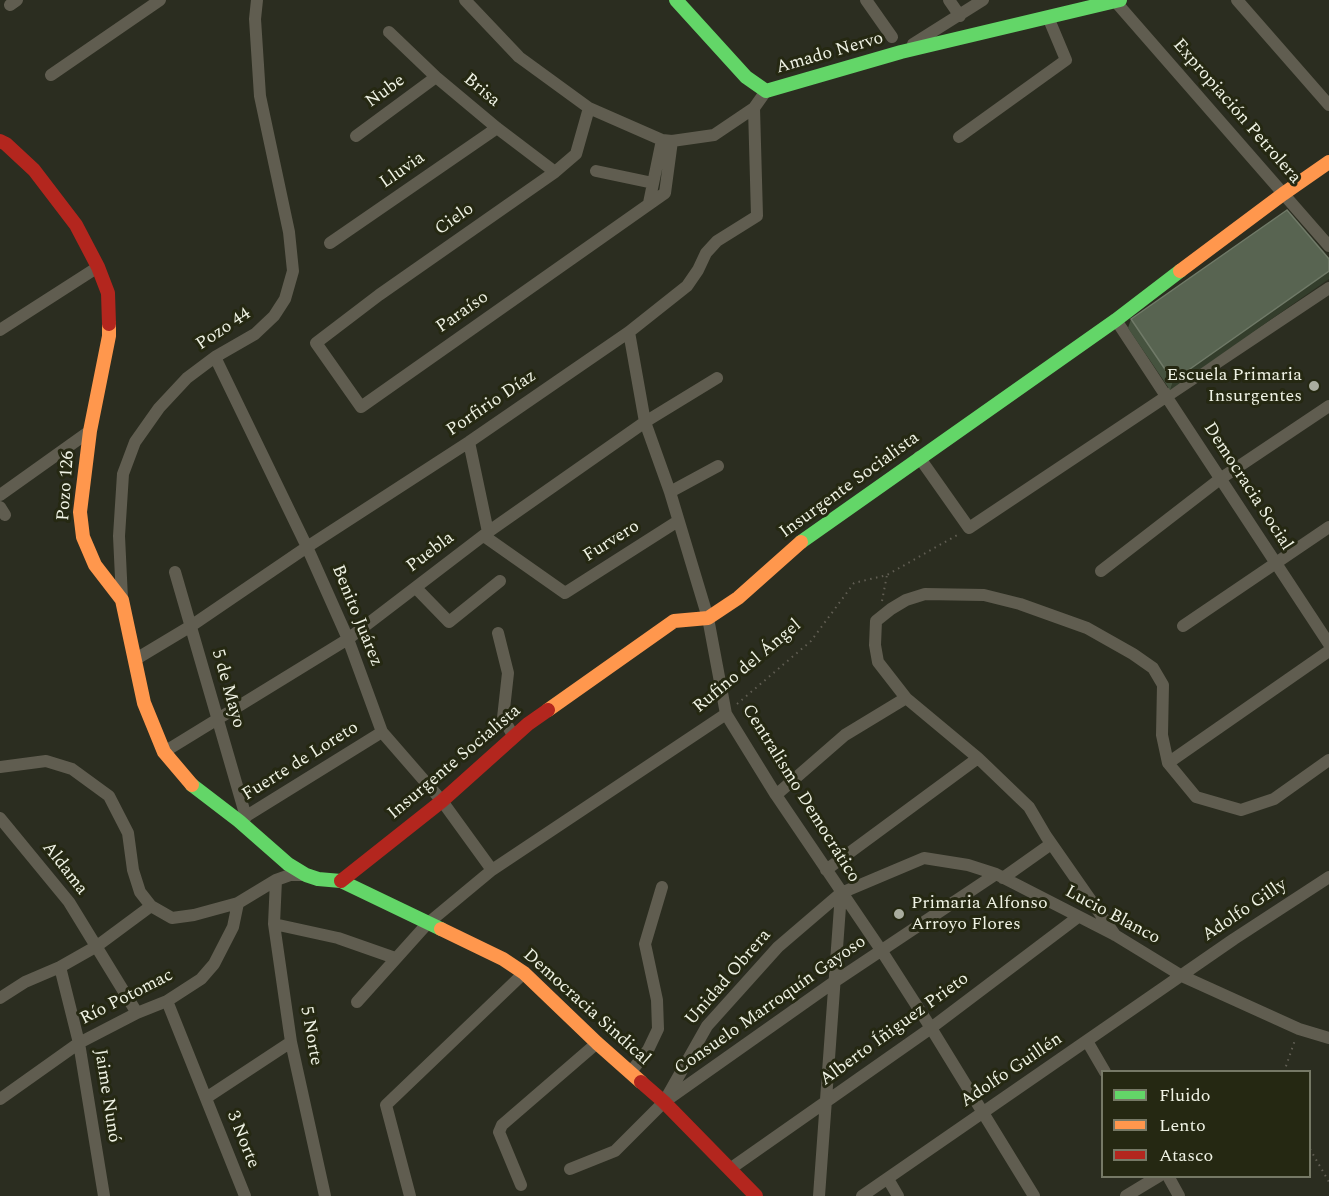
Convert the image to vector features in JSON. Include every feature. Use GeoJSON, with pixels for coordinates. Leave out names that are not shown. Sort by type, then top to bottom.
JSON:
{"type":"FeatureCollection","features":[{"type":"Feature","properties":{"kind":"street"},"geometry":{"type":"LineString","coordinates":[[51,75],[159,0]]}},
{"type":"Feature","properties":{"kind":"street","name":"Pozo 44"},"geometry":{"type":"LineString","coordinates":[[122,600],[119,536],[123,474],[135,442],[159,408],[187,378],[215,357],[255,334],[274,316],[285,299],[292,271],[289,232],[260,96],[256,0]]}},
{"type":"Feature","properties":{"kind":"street"},"geometry":{"type":"LineString","coordinates":[[465,0],[519,57],[589,108],[667,141],[649,203]]}},
{"type":"Feature","properties":{"kind":"street"},"geometry":{"type":"LineString","coordinates":[[676,0],[746,77],[766,91]]}},
{"type":"Feature","properties":{"kind":"street"},"geometry":{"type":"LineString","coordinates":[[866,0],[892,37]]}},
{"type":"Feature","properties":{"kind":"street"},"geometry":{"type":"LineString","coordinates":[[949,0],[960,16]]}},
{"type":"Feature","properties":{"kind":"street"},"geometry":{"type":"LineString","coordinates":[[901,52],[983,0]]}},
{"type":"Feature","properties":{"kind":"street"},"geometry":{"type":"LineString","coordinates":[[1237,0],[1329,105]]}},
{"type":"Feature","properties":{"kind":"street","name":"Amado Nervo"},"geometry":{"type":"LineString","coordinates":[[667,141],[714,135],[754,108],[766,91],[901,52],[1118,1]]}},
{"type":"Feature","properties":{"kind":"street","name":"Expropiación Petrolera"},"geometry":{"type":"LineString","coordinates":[[1118,1],[1329,246]]}},
{"type":"Feature","properties":{"kind":"street"},"geometry":{"type":"LineString","coordinates":[[959,137],[1066,60],[1048,17]]}},
{"type":"Feature","properties":{"kind":"street","name":"Brisa"},"geometry":{"type":"LineString","coordinates":[[389,32],[436,77],[555,172]]}},
{"type":"Feature","properties":{"kind":"street","name":"Nube"},"geometry":{"type":"LineString","coordinates":[[356,136],[436,77]]}},
{"type":"Feature","properties":{"kind":"street","name":"Cielo"},"geometry":{"type":"LineString","coordinates":[[316,343],[379,295],[555,172],[576,154],[589,108]]}},
{"type":"Feature","properties":{"kind":"street","name":"Porfirio Díaz"},"geometry":{"type":"LineString","coordinates":[[136,659],[191,626],[307,547],[469,442],[629,332],[687,286],[706,254],[717,241],[757,216],[754,108]]}},
{"type":"Feature","properties":{"kind":"street","name":"Lluvia"},"geometry":{"type":"LineString","coordinates":[[330,243],[497,128]]}},
{"type":"Feature","properties":{"kind":"street","name":"Pozo 126"},"geometry":{"type":"LineString","coordinates":[[0,141],[34,170],[76,225],[98,267],[108,293],[109,336],[90,430],[80,512],[83,537],[95,565],[122,600],[144,703],[164,752],[195,789],[242,819]]}},
{"type":"Feature","properties":{"kind":"street","name":"Paraíso"},"geometry":{"type":"LineString","coordinates":[[316,343],[361,407],[665,193],[667,141]]}},
{"type":"Feature","properties":{"kind":"street","name":"Insurgente Socialista"},"geometry":{"type":"LineString","coordinates":[[341,881],[442,801],[528,724],[674,621],[708,618],[738,598],[806,537],[1116,320],[1329,162]]}},
{"type":"Feature","properties":{"kind":"street"},"geometry":{"type":"LineString","coordinates":[[596,171],[653,183]]}},
{"type":"Feature","properties":{"kind":"street"},"geometry":{"type":"LineString","coordinates":[[0,330],[98,267]]}},
{"type":"Feature","properties":{"kind":"street"},"geometry":{"type":"LineString","coordinates":[[920,457],[969,528],[1329,288]]}},
{"type":"Feature","properties":{"kind":"street","name":"Democracia Social"},"geometry":{"type":"LineString","coordinates":[[1116,320],[1329,644]]}},
{"type":"Feature","properties":{"kind":"street","name":"Centralismo Democrático"},"geometry":{"type":"LineString","coordinates":[[629,332],[645,422],[670,492],[708,618],[726,714],[776,795],[931,1028],[1034,1196]]}},
{"type":"Feature","properties":{"kind":"street","name":"Benito Juárez"},"geometry":{"type":"LineString","coordinates":[[215,357],[307,547],[348,639],[382,732],[442,801],[492,870]]}},
{"type":"Feature","properties":{"kind":"street","name":"Puebla"},"geometry":{"type":"LineString","coordinates":[[164,752],[348,639],[486,534],[645,422],[717,378]]}},
{"type":"Feature","properties":{"kind":"street"},"geometry":{"type":"LineString","coordinates":[[1101,571],[1220,479],[1329,406]]}},
{"type":"Feature","properties":{"kind":"street"},"geometry":{"type":"LineString","coordinates":[[0,495],[90,430]]}},
{"type":"Feature","properties":{"kind":"street"},"geometry":{"type":"LineString","coordinates":[[469,442],[486,534]]}},
{"type":"Feature","properties":{"kind":"street"},"geometry":{"type":"LineString","coordinates":[[670,492],[718,466]]}},
{"type":"Feature","properties":{"kind":"street","name":"Furvero"},"geometry":{"type":"LineString","coordinates":[[486,534],[565,593],[678,521]]}},
{"type":"Feature","properties":{"kind":"street"},"geometry":{"type":"LineString","coordinates":[[1183,626],[1329,526]]}},
{"type":"Feature","properties":{"kind":"street","name":"5 de Mayo"},"geometry":{"type":"LineString","coordinates":[[175,572],[218,720],[242,819]]}},
{"type":"Feature","properties":{"kind":"street"},"geometry":{"type":"LineString","coordinates":[[416,588],[449,622],[500,581]]}},
{"type":"Feature","properties":{"kind":"street"},"geometry":{"type":"LineString","coordinates":[[1115,935],[1051,844],[1029,807],[978,758],[906,698],[878,663],[875,645],[876,621],[906,600],[926,594],[984,595],[1020,604],[1087,628],[1153,668],[1163,685],[1162,735],[1168,763],[1196,797],[1241,810],[1274,799],[1329,760]]}},
{"type":"Feature","properties":{"kind":"street"},"geometry":{"type":"LineString","coordinates":[[498,633],[508,673],[503,718],[514,737]]}},
{"type":"Feature","properties":{"kind":"street"},"geometry":{"type":"LineString","coordinates":[[1168,763],[1329,651]]}},
{"type":"Feature","properties":{"kind":"street"},"geometry":{"type":"LineString","coordinates":[[776,795],[846,735],[906,698]]}},
{"type":"Feature","properties":{"kind":"street","name":"Rufino del Ángel"},"geometry":{"type":"LineString","coordinates":[[357,1002],[427,924],[492,870],[726,714]]}},
{"type":"Feature","properties":{"kind":"street","name":"Fuerte de Loreto"},"geometry":{"type":"LineString","coordinates":[[242,819],[382,732]]}},
{"type":"Feature","properties":{"kind":"street"},"geometry":{"type":"LineString","coordinates":[[826,870],[978,758]]}},
{"type":"Feature","properties":{"kind":"street"},"geometry":{"type":"LineString","coordinates":[[0,767],[45,761],[72,769],[110,796],[128,833],[133,870],[140,892],[151,906],[172,918],[194,915],[238,903],[276,880],[290,875],[306,875]]}},
{"type":"Feature","properties":{"kind":"street","name":"Aldama"},"geometry":{"type":"LineString","coordinates":[[0,818],[69,902],[137,1013]]}},
{"type":"Feature","properties":{"kind":"street","name":"Democracia Sindical"},"geometry":{"type":"LineString","coordinates":[[242,819],[288,864],[306,875],[318,879],[341,881],[503,959],[524,973],[597,1043],[664,1102],[756,1196]]}},
{"type":"Feature","properties":{"kind":"street","name":"Consuelo Marroquín Gayoso"},"geometry":{"type":"LineString","coordinates":[[570,1169],[615,1151],[664,1102],[834,982],[1051,844]]}},
{"type":"Feature","properties":{"kind":"street","name":"Lucio Blanco"},"geometry":{"type":"LineString","coordinates":[[841,893],[924,858],[968,865],[1000,876],[1115,935],[1182,976],[1299,1029],[1329,1038]]}},
{"type":"Feature","properties":{"kind":"street","name":"Adolfo Gilly"},"geometry":{"type":"LineString","coordinates":[[1182,976],[1329,877]]}},
{"type":"Feature","properties":{"kind":"street","name":"5 Norte"},"geometry":{"type":"LineString","coordinates":[[276,880],[274,924],[291,1042],[325,1196]]}},
{"type":"Feature","properties":{"kind":"street"},"geometry":{"type":"LineString","coordinates":[[630,1073],[648,1050],[658,1029],[657,1000],[645,944],[662,886]]}},
{"type":"Feature","properties":{"kind":"street"},"geometry":{"type":"LineString","coordinates":[[819,1196],[841,893]]}},
{"type":"Feature","properties":{"kind":"street","name":"Unidad Obrera"},"geometry":{"type":"LineString","coordinates":[[664,1102],[707,1026],[778,947],[841,893]]}},
{"type":"Feature","properties":{"kind":"street","name":"Río Potomac"},"geometry":{"type":"LineString","coordinates":[[0,1099],[79,1043],[167,1000],[201,979],[214,964],[232,927],[238,903]]}},
{"type":"Feature","properties":{"kind":"street"},"geometry":{"type":"LineString","coordinates":[[0,998],[25,982],[60,967],[97,946],[151,906]]}},
{"type":"Feature","properties":{"kind":"street","name":"Alberto Íñiguez Prieto"},"geometry":{"type":"LineString","coordinates":[[730,1169],[931,1028],[1078,917]]}},
{"type":"Feature","properties":{"kind":"street"},"geometry":{"type":"LineString","coordinates":[[274,924],[338,938],[396,958]]}},
{"type":"Feature","properties":{"kind":"street","name":"Jaime Nunó"},"geometry":{"type":"LineString","coordinates":[[60,967],[79,1043],[104,1196]]}},
{"type":"Feature","properties":{"kind":"street"},"geometry":{"type":"LineString","coordinates":[[410,1196],[386,1105],[524,973]]}},
{"type":"Feature","properties":{"kind":"street","name":"Adolfo Guillén"},"geometry":{"type":"LineString","coordinates":[[862,1196],[1182,976]]}},
{"type":"Feature","properties":{"kind":"street","name":"3 Norte"},"geometry":{"type":"LineString","coordinates":[[167,1000],[245,1196]]}},
{"type":"Feature","properties":{"kind":"street"},"geometry":{"type":"LineString","coordinates":[[1086,1041],[1104,1070]]}},
{"type":"Feature","properties":{"kind":"street","name":"3 Norte"},"geometry":{"type":"LineString","coordinates":[[206,1098],[291,1042]]}},
{"type":"Feature","properties":{"kind":"street"},"geometry":{"type":"LineString","coordinates":[[521,1185],[498,1132],[502,1125],[597,1043]]}},
{"type":"Feature","properties":{"kind":"street"},"geometry":{"type":"LineString","coordinates":[[1126,1196],[1156,1178]]}},
{"type":"Feature","properties":{"kind":"street"},"geometry":{"type":"LineString","coordinates":[[1169,1178],[1179,1196]]}},
{"type":"Feature","properties":{"kind":"street"},"geometry":{"type":"LineString","coordinates":[[888,1179],[898,1196]]}},
{"type":"Feature","properties":{"kind":"path","name":"Rufino del Ángel"},"geometry":{"type":"LineString","coordinates":[[726,714],[811,641],[854,583],[886,575],[969,528]]}},
{"type":"Feature","properties":{"kind":"path"},"geometry":{"type":"LineString","coordinates":[[876,621],[886,575]]}},
{"type":"Feature","properties":{"kind":"path"},"geometry":{"type":"LineString","coordinates":[[1284,1070],[1299,1029]]}},
{"type":"Feature","properties":{"kind":"path"},"geometry":{"type":"LineString","coordinates":[[1311,1151],[1329,1182]]}},
{"type":"Feature","properties":{"kind":"building"},"geometry":{"type":"Polygon","coordinates":[[[1287,210],[1329,259],[1329,271],[1173,381],[1131,319],[1287,210]]]}},
{"type":"Feature","properties":{"kind":"traffic: fast"},"geometry":{"type":"LineString","coordinates":[[676,0],[746,77],[766,91],[901,52],[1120,0]]}},
{"type":"Feature","properties":{"kind":"traffic: fast"},"geometry":{"type":"LineString","coordinates":[[801,542],[1116,320],[1180,271]]}},
{"type":"Feature","properties":{"kind":"traffic: fast"},"geometry":{"type":"LineString","coordinates":[[192,785],[239,821],[288,864],[306,875],[318,879],[341,881],[441,929]]}},
{"type":"Feature","properties":{"kind":"traffic: slow"},"geometry":{"type":"LineString","coordinates":[[1180,271],[1329,162]]}},
{"type":"Feature","properties":{"kind":"traffic: slow"},"geometry":{"type":"LineString","coordinates":[[109,324],[109,336],[90,431],[80,512],[83,537],[95,565],[122,600],[144,703],[164,752],[192,785]]}},
{"type":"Feature","properties":{"kind":"traffic: slow"},"geometry":{"type":"LineString","coordinates":[[548,710],[674,621],[708,618],[738,598],[801,542]]}},
{"type":"Feature","properties":{"kind":"traffic: slow"},"geometry":{"type":"LineString","coordinates":[[441,929],[503,959],[524,973],[641,1082]]}},
{"type":"Feature","properties":{"kind":"traffic: jam"},"geometry":{"type":"LineString","coordinates":[[0,141],[34,170],[76,225],[98,267],[108,293],[109,324]]}},
{"type":"Feature","properties":{"kind":"traffic: jam"},"geometry":{"type":"LineString","coordinates":[[341,881],[442,801],[528,724],[548,710]]}},
{"type":"Feature","properties":{"kind":"traffic: jam"},"geometry":{"type":"LineString","coordinates":[[641,1082],[664,1102],[756,1196]]}},
{"type":"Feature","properties":{"kind":"place","name":"Escuela Primaria Insurgentes"},"geometry":{"type":"Point","coordinates":[1314,386]}},
{"type":"Feature","properties":{"kind":"place","name":"Primaria Alfonso Arroyo Flores"},"geometry":{"type":"Point","coordinates":[899,914]}}]}
